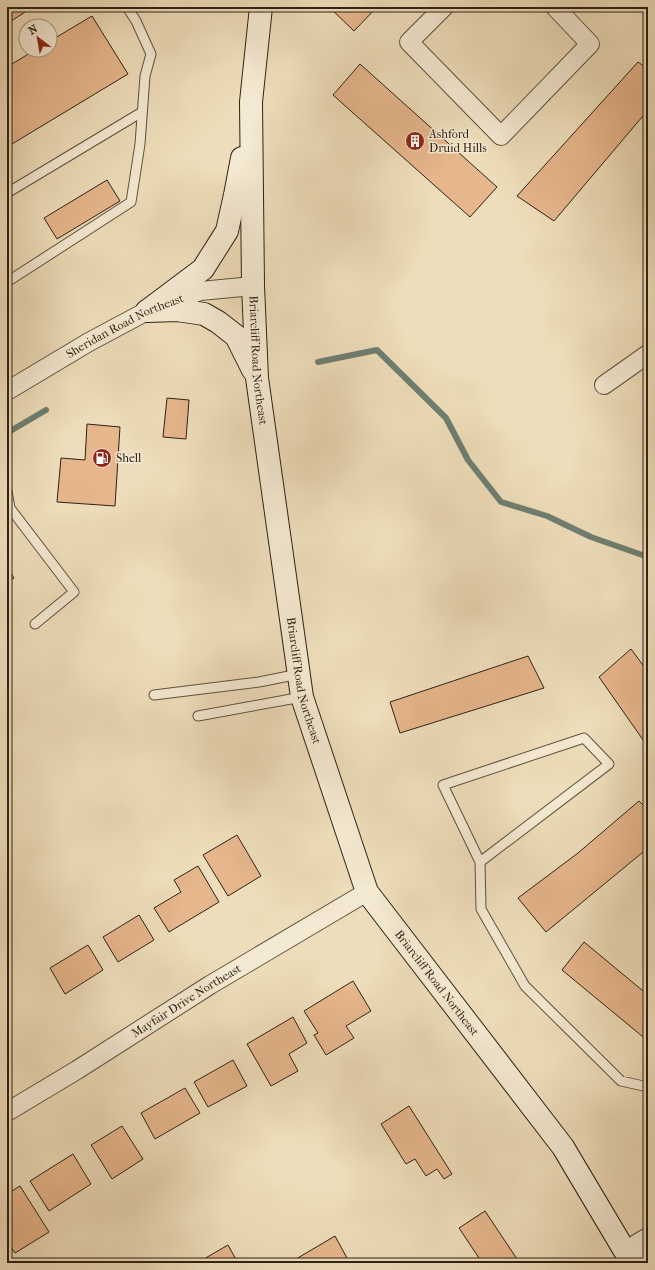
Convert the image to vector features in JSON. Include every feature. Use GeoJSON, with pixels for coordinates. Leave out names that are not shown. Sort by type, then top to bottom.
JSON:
{"type":"FeatureCollection","features":[{"type":"Feature","properties":{"kind":"main road","name":"Briarcliff Road Northeast"},"geometry":{"type":"LineString","coordinates":[[261,7],[251,102],[253,286],[257,378],[302,697],[368,892],[563,1147],[635,1262]]}},
{"type":"Feature","properties":{"kind":"main road"},"geometry":{"type":"LineString","coordinates":[[147,311],[203,269],[227,231],[235,195],[251,102]]}},
{"type":"Feature","properties":{"kind":"main road"},"geometry":{"type":"LineString","coordinates":[[147,311],[177,310],[204,314],[218,322],[236,336],[257,378]]}},
{"type":"Feature","properties":{"kind":"street"},"geometry":{"type":"LineString","coordinates":[[444,7],[409,42],[501,136],[590,44],[555,7]]}},
{"type":"Feature","properties":{"kind":"street","name":"Sheridan Road Northeast"},"geometry":{"type":"LineString","coordinates":[[7,391],[89,342],[147,311],[200,291],[253,286]]}},
{"type":"Feature","properties":{"kind":"street"},"geometry":{"type":"LineString","coordinates":[[604,385],[648,354]]}},
{"type":"Feature","properties":{"kind":"street","name":"Mayfair Drive Northeast"},"geometry":{"type":"LineString","coordinates":[[7,1112],[77,1070],[210,985],[368,892]]}},
{"type":"Feature","properties":{"kind":"street"},"geometry":{"type":"LineString","coordinates":[[635,1262],[636,1244],[648,1237]]}},
{"type":"Feature","properties":{"kind":"lane"},"geometry":{"type":"LineString","coordinates":[[7,282],[131,202],[140,144],[145,76],[151,54],[136,21],[127,7]]}},
{"type":"Feature","properties":{"kind":"lane"},"geometry":{"type":"LineString","coordinates":[[7,193],[142,112]]}},
{"type":"Feature","properties":{"kind":"lane"},"geometry":{"type":"LineString","coordinates":[[7,491],[10,508],[74,592],[35,624]]}},
{"type":"Feature","properties":{"kind":"lane"},"geometry":{"type":"LineString","coordinates":[[154,695],[259,682],[299,674]]}},
{"type":"Feature","properties":{"kind":"lane"},"geometry":{"type":"LineString","coordinates":[[198,716],[302,697]]}},
{"type":"Feature","properties":{"kind":"lane"},"geometry":{"type":"LineString","coordinates":[[480,862],[609,764],[584,738],[443,785],[480,862],[481,909],[525,986],[621,1081],[648,1087]]}},
{"type":"Feature","properties":{"kind":"building"},"geometry":{"type":"Polygon","coordinates":[[[7,7],[33,7],[8,23],[7,7]]]}},
{"type":"Feature","properties":{"kind":"building"},"geometry":{"type":"Polygon","coordinates":[[[329,7],[377,7],[354,31],[329,7]]]}},
{"type":"Feature","properties":{"kind":"building"},"geometry":{"type":"Polygon","coordinates":[[[92,16],[128,74],[7,147],[7,67],[22,58],[58,58],[58,36],[92,16]]]}},
{"type":"Feature","properties":{"kind":"building"},"geometry":{"type":"Polygon","coordinates":[[[638,62],[648,69],[648,110],[554,221],[517,196],[638,62]]]}},
{"type":"Feature","properties":{"kind":"building","name":"Ashford Druid Hills"},"geometry":{"type":"Polygon","coordinates":[[[360,64],[497,187],[470,217],[333,95],[360,64]]]}},
{"type":"Feature","properties":{"kind":"building"},"geometry":{"type":"Polygon","coordinates":[[[107,180],[120,201],[57,239],[44,218],[107,180]]]}},
{"type":"Feature","properties":{"kind":"building"},"geometry":{"type":"Polygon","coordinates":[[[167,398],[189,400],[186,439],[163,437],[167,398]]]}},
{"type":"Feature","properties":{"kind":"building"},"geometry":{"type":"Polygon","coordinates":[[[87,424],[120,427],[115,506],[57,502],[61,458],[85,460],[87,424]]]}},
{"type":"Feature","properties":{"kind":"building"},"geometry":{"type":"Polygon","coordinates":[[[7,567],[14,578],[7,583],[7,567]]]}},
{"type":"Feature","properties":{"kind":"building"},"geometry":{"type":"Polygon","coordinates":[[[631,649],[648,672],[648,747],[599,677],[631,649]]]}},
{"type":"Feature","properties":{"kind":"building"},"geometry":{"type":"Polygon","coordinates":[[[528,656],[544,688],[400,733],[390,702],[528,656]]]}},
{"type":"Feature","properties":{"kind":"building"},"geometry":{"type":"Polygon","coordinates":[[[639,801],[648,810],[648,848],[546,932],[518,898],[578,853],[639,801]]]}},
{"type":"Feature","properties":{"kind":"building"},"geometry":{"type":"Polygon","coordinates":[[[237,835],[261,876],[228,896],[203,855],[237,835]]]}},
{"type":"Feature","properties":{"kind":"building"},"geometry":{"type":"Polygon","coordinates":[[[198,866],[219,902],[169,932],[154,908],[181,892],[174,880],[198,866]]]}},
{"type":"Feature","properties":{"kind":"building"},"geometry":{"type":"Polygon","coordinates":[[[139,915],[154,940],[118,962],[103,937],[139,915]]]}},
{"type":"Feature","properties":{"kind":"building"},"geometry":{"type":"Polygon","coordinates":[[[584,942],[648,995],[648,1041],[562,970],[584,942]]]}},
{"type":"Feature","properties":{"kind":"building"},"geometry":{"type":"Polygon","coordinates":[[[88,945],[103,970],[65,994],[50,968],[88,945]]]}},
{"type":"Feature","properties":{"kind":"building"},"geometry":{"type":"Polygon","coordinates":[[[353,981],[371,1011],[346,1026],[354,1038],[326,1055],[314,1035],[318,1033],[304,1011],[353,981]]]}},
{"type":"Feature","properties":{"kind":"building"},"geometry":{"type":"Polygon","coordinates":[[[293,1017],[307,1043],[289,1054],[298,1071],[271,1086],[247,1044],[293,1017]]]}},
{"type":"Feature","properties":{"kind":"building"},"geometry":{"type":"Polygon","coordinates":[[[233,1060],[247,1086],[208,1107],[194,1082],[233,1060]]]}},
{"type":"Feature","properties":{"kind":"building"},"geometry":{"type":"Polygon","coordinates":[[[185,1088],[200,1113],[155,1139],[141,1113],[185,1088]]]}},
{"type":"Feature","properties":{"kind":"building"},"geometry":{"type":"Polygon","coordinates":[[[409,1106],[452,1174],[444,1179],[437,1169],[426,1176],[415,1159],[406,1164],[381,1124],[409,1106]]]}},
{"type":"Feature","properties":{"kind":"building"},"geometry":{"type":"Polygon","coordinates":[[[122,1126],[143,1159],[112,1179],[91,1145],[122,1126]]]}},
{"type":"Feature","properties":{"kind":"building"},"geometry":{"type":"Polygon","coordinates":[[[73,1154],[91,1184],[49,1211],[30,1181],[73,1154]]]}},
{"type":"Feature","properties":{"kind":"building"},"geometry":{"type":"Polygon","coordinates":[[[20,1186],[49,1232],[15,1253],[7,1241],[7,1194],[20,1186]]]}},
{"type":"Feature","properties":{"kind":"building"},"geometry":{"type":"Polygon","coordinates":[[[485,1211],[519,1263],[478,1263],[481,1261],[459,1228],[485,1211]]]}},
{"type":"Feature","properties":{"kind":"building"},"geometry":{"type":"Polygon","coordinates":[[[335,1236],[347,1258],[340,1262],[341,1263],[298,1263],[296,1259],[335,1236]]]}},
{"type":"Feature","properties":{"kind":"building"},"geometry":{"type":"Polygon","coordinates":[[[228,1245],[238,1263],[197,1263],[228,1245]]]}},
{"type":"Feature","properties":{"kind":"waterway"},"geometry":{"type":"LineString","coordinates":[[318,362],[377,350],[446,418],[468,460],[501,502],[547,516],[591,537],[648,557]]}},
{"type":"Feature","properties":{"kind":"waterway"},"geometry":{"type":"LineString","coordinates":[[12,430],[46,410]]}},
{"type":"Feature","properties":{"kind":"place","name":"Ashford Druid Hills"},"geometry":{"type":"Point","coordinates":[415,141]}},
{"type":"Feature","properties":{"kind":"place","name":"Shell"},"geometry":{"type":"Point","coordinates":[102,458]}}]}
